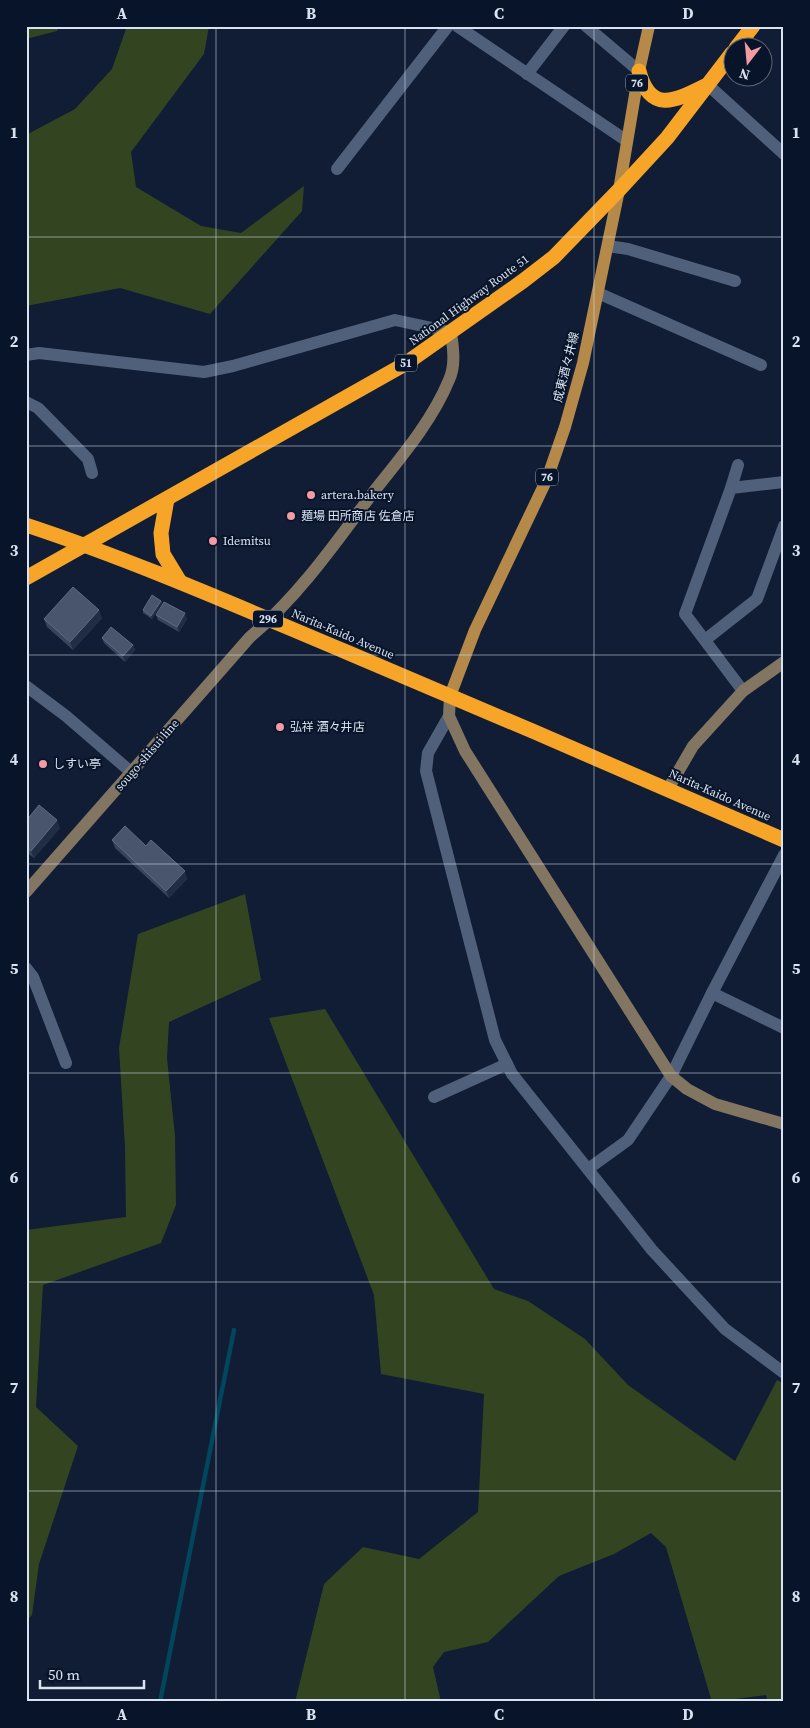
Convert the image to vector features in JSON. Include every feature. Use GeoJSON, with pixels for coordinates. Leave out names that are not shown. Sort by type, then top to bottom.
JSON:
{"type":"FeatureCollection","features":[{"type":"Feature","properties":{"kind":"highway"},"geometry":{"type":"LineString","coordinates":[[744,38],[753,26]]}},
{"type":"Feature","properties":{"kind":"highway","name":"National Highway Route 51"},"geometry":{"type":"LineString","coordinates":[[86,545],[405,364],[523,281],[554,257],[619,190],[667,138],[722,66]]}},
{"type":"Feature","properties":{"kind":"highway"},"geometry":{"type":"LineString","coordinates":[[639,71],[642,86],[657,99],[667,100],[682,97],[708,85]]}},
{"type":"Feature","properties":{"kind":"highway"},"geometry":{"type":"LineString","coordinates":[[167,499],[161,534],[162,554],[180,582]]}},
{"type":"Feature","properties":{"kind":"highway","name":"296"},"geometry":{"type":"LineString","coordinates":[[26,525],[86,545]]}},
{"type":"Feature","properties":{"kind":"highway","name":"Narita-Kaido Avenue"},"geometry":{"type":"LineString","coordinates":[[86,545],[180,582],[450,696],[784,840]]}},
{"type":"Feature","properties":{"kind":"highway","name":"51"},"geometry":{"type":"LineString","coordinates":[[26,578],[86,545]]}},
{"type":"Feature","properties":{"kind":"main road","name":"成東酒々井線"},"geometry":{"type":"LineString","coordinates":[[450,696],[475,630],[547,479],[565,427],[583,363],[608,246],[639,71],[649,26]]}},
{"type":"Feature","properties":{"kind":"street"},"geometry":{"type":"LineString","coordinates":[[336,169],[448,26]]}},
{"type":"Feature","properties":{"kind":"street"},"geometry":{"type":"LineString","coordinates":[[457,26],[627,141]]}},
{"type":"Feature","properties":{"kind":"street"},"geometry":{"type":"LineString","coordinates":[[527,74],[564,26]]}},
{"type":"Feature","properties":{"kind":"street"},"geometry":{"type":"LineString","coordinates":[[586,26],[639,71]]}},
{"type":"Feature","properties":{"kind":"street"},"geometry":{"type":"LineString","coordinates":[[708,85],[784,154]]}},
{"type":"Feature","properties":{"kind":"street"},"geometry":{"type":"LineString","coordinates":[[608,246],[628,249],[735,281]]}},
{"type":"Feature","properties":{"kind":"street"},"geometry":{"type":"LineString","coordinates":[[598,293],[761,365]]}},
{"type":"Feature","properties":{"kind":"street"},"geometry":{"type":"LineString","coordinates":[[26,355],[39,353],[204,372],[233,366],[395,320],[451,332]]}},
{"type":"Feature","properties":{"kind":"street","name":"sougo-shisui line"},"geometry":{"type":"LineString","coordinates":[[26,892],[250,637],[270,620],[329,551],[424,427],[450,379],[454,359],[451,332]]}},
{"type":"Feature","properties":{"kind":"street"},"geometry":{"type":"LineString","coordinates":[[26,402],[38,408],[88,459],[92,473]]}},
{"type":"Feature","properties":{"kind":"street"},"geometry":{"type":"LineString","coordinates":[[738,465],[685,614],[743,691]]}},
{"type":"Feature","properties":{"kind":"street"},"geometry":{"type":"LineString","coordinates":[[731,488],[784,482]]}},
{"type":"Feature","properties":{"kind":"street"},"geometry":{"type":"LineString","coordinates":[[705,640],[757,599],[784,526]]}},
{"type":"Feature","properties":{"kind":"street"},"geometry":{"type":"LineString","coordinates":[[668,789],[693,746],[743,691],[784,662]]}},
{"type":"Feature","properties":{"kind":"street"},"geometry":{"type":"LineString","coordinates":[[26,686],[66,716],[131,772]]}},
{"type":"Feature","properties":{"kind":"street"},"geometry":{"type":"LineString","coordinates":[[450,696],[449,716],[428,752],[426,771],[495,1040],[512,1074],[652,1250],[725,1329],[784,1373]]}},
{"type":"Feature","properties":{"kind":"street"},"geometry":{"type":"LineString","coordinates":[[449,716],[465,751],[671,1076],[687,1090],[716,1104],[784,1124]]}},
{"type":"Feature","properties":{"kind":"street"},"geometry":{"type":"LineString","coordinates":[[588,1169],[628,1140],[671,1076],[784,855]]}},
{"type":"Feature","properties":{"kind":"street"},"geometry":{"type":"LineString","coordinates":[[26,968],[34,977],[66,1063]]}},
{"type":"Feature","properties":{"kind":"street"},"geometry":{"type":"LineString","coordinates":[[712,993],[784,1028]]}},
{"type":"Feature","properties":{"kind":"street"},"geometry":{"type":"LineString","coordinates":[[434,1097],[508,1064]]}},
{"type":"Feature","properties":{"kind":"green space"},"geometry":{"type":"Polygon","coordinates":[[[26,26],[60,26],[57,31],[26,39],[26,26]]]}},
{"type":"Feature","properties":{"kind":"green space"},"geometry":{"type":"Polygon","coordinates":[[[127,26],[209,26],[204,54],[131,152],[136,187],[201,226],[241,233],[304,186],[302,211],[210,314],[120,288],[26,306],[26,135],[75,109],[112,69],[127,26]]]}},
{"type":"Feature","properties":{"kind":"green space"},"geometry":{"type":"Polygon","coordinates":[[[245,894],[261,980],[169,1022],[167,1058],[175,1136],[176,1205],[161,1243],[43,1285],[36,1407],[78,1446],[39,1564],[32,1615],[26,1621],[26,1230],[126,1217],[125,1147],[119,1048],[138,934],[245,894]]]}},
{"type":"Feature","properties":{"kind":"green space"},"geometry":{"type":"Polygon","coordinates":[[[325,1009],[494,1289],[528,1301],[585,1339],[628,1385],[735,1461],[777,1380],[784,1384],[784,1702],[768,1702],[766,1695],[712,1702],[666,1547],[651,1533],[614,1554],[559,1576],[488,1642],[444,1652],[433,1667],[441,1702],[295,1702],[324,1584],[363,1547],[419,1559],[478,1512],[484,1394],[381,1374],[374,1295],[269,1018],[325,1009]]]}},
{"type":"Feature","properties":{"kind":"building"},"geometry":{"type":"Polygon","coordinates":[[[73,587],[99,610],[70,642],[44,619],[73,587]]]}},
{"type":"Feature","properties":{"kind":"building"},"geometry":{"type":"Polygon","coordinates":[[[152,595],[161,601],[151,616],[143,610],[152,595]]]}},
{"type":"Feature","properties":{"kind":"building"},"geometry":{"type":"Polygon","coordinates":[[[164,602],[185,613],[177,627],[156,615],[164,602]]]}},
{"type":"Feature","properties":{"kind":"building"},"geometry":{"type":"Polygon","coordinates":[[[111,627],[133,645],[123,656],[102,638],[111,627]]]}},
{"type":"Feature","properties":{"kind":"building"},"geometry":{"type":"Polygon","coordinates":[[[39,805],[57,820],[31,851],[26,847],[26,821],[39,805]]]}},
{"type":"Feature","properties":{"kind":"building"},"geometry":{"type":"Polygon","coordinates":[[[125,826],[146,846],[151,840],[185,871],[166,891],[112,840],[125,826]]]}},
{"type":"Feature","properties":{"kind":"waterway"},"geometry":{"type":"LineString","coordinates":[[160,1702],[234,1330]]}},
{"type":"Feature","properties":{"kind":"place","name":"artera.bakery"},"geometry":{"type":"Point","coordinates":[311,495]}},
{"type":"Feature","properties":{"kind":"place","name":"麺場 田所商店 佐倉店"},"geometry":{"type":"Point","coordinates":[291,516]}},
{"type":"Feature","properties":{"kind":"place","name":"Idemitsu"},"geometry":{"type":"Point","coordinates":[213,541]}},
{"type":"Feature","properties":{"kind":"place","name":"弘祥 酒々井店"},"geometry":{"type":"Point","coordinates":[280,727]}},
{"type":"Feature","properties":{"kind":"place","name":"しすい亭"},"geometry":{"type":"Point","coordinates":[43,764]}}]}
